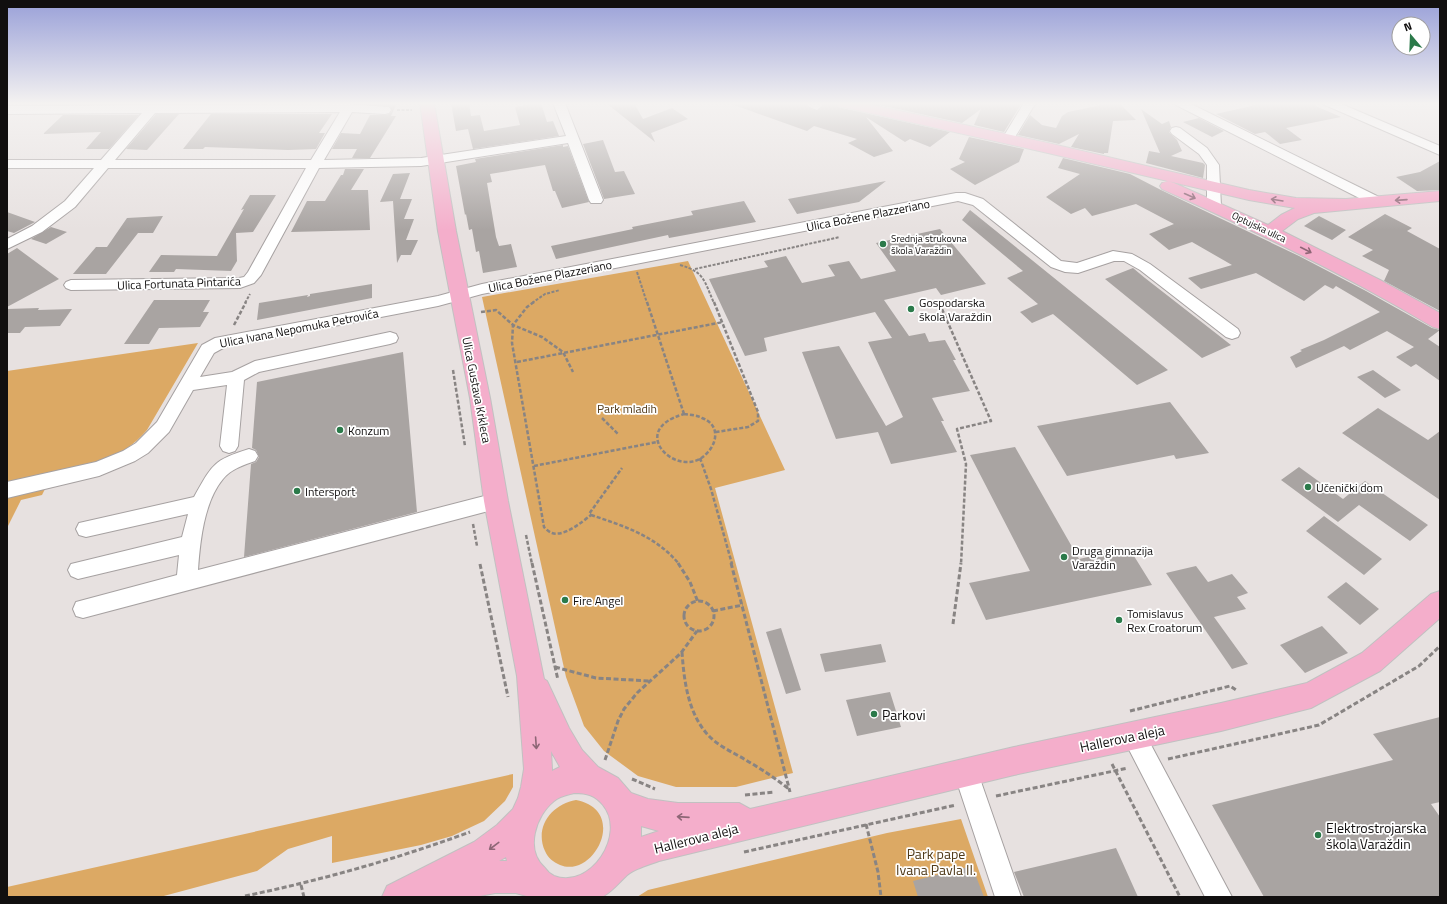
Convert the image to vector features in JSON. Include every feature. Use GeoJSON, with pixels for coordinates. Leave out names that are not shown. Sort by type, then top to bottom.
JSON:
{"type":"FeatureCollection","features":[{"type":"Feature","properties":{"kind":"main road","name":"Ulica Gustava Krkleca"},"geometry":{"type":"LineString","coordinates":[[433,145],[459,296],[480,398],[496,501],[543,672],[569,757],[578,768],[601,765]]}},
{"type":"Feature","properties":{"kind":"main road","name":"Optujska ulica"},"geometry":{"type":"LineString","coordinates":[[1036,145],[1255,196],[1296,203],[1344,204]]}},
{"type":"Feature","properties":{"kind":"main road","name":"Optujska ulica"},"geometry":{"type":"LineString","coordinates":[[1075,154],[1158,182],[1271,232],[1370,282],[1439,321]]}},
{"type":"Feature","properties":{"kind":"main road"},"geometry":{"type":"LineString","coordinates":[[1271,232],[1290,216],[1298,212],[1317,207],[1440,196]]}},
{"type":"Feature","properties":{"kind":"main road","name":"Hallerova aleja"},"geometry":{"type":"LineString","coordinates":[[624,789],[645,814],[705,818],[780,800],[966,773],[1222,718],[1311,695],[1371,662],[1440,602]]}},
{"type":"Feature","properties":{"kind":"main road","name":"Ulica Gustava Krkleca"},"geometry":{"type":"LineString","coordinates":[[543,672],[536,787],[519,837],[520,855],[526,870],[543,889]]}},
{"type":"Feature","properties":{"kind":"main road"},"geometry":{"type":"LineString","coordinates":[[398,897],[485,853],[508,836],[543,791],[558,782],[574,778],[601,765],[602,783],[612,792],[624,789],[626,833],[623,849],[607,879]]}},
{"type":"Feature","properties":{"kind":"main road","name":"Hallerova aleja"},"geometry":{"type":"LineString","coordinates":[[543,889],[558,893],[575,893],[591,887],[607,879],[636,854],[780,800]]}},
{"type":"Feature","properties":{"kind":"main road"},"geometry":{"type":"LineString","coordinates":[[402,897],[495,877],[516,877],[543,889]]}},
{"type":"Feature","properties":{"kind":"street"},"geometry":{"type":"LineString","coordinates":[[7,245],[37,229],[70,204],[122,145]]}},
{"type":"Feature","properties":{"kind":"street","name":"Ulica Fortunata Pintarića"},"geometry":{"type":"LineString","coordinates":[[71,285],[240,283],[249,280],[254,275],[326,145]]}},
{"type":"Feature","properties":{"kind":"street"},"geometry":{"type":"LineString","coordinates":[[7,164],[315,164],[435,161],[533,145]]}},
{"type":"Feature","properties":{"kind":"street"},"geometry":{"type":"LineString","coordinates":[[574,145],[596,200]]}},
{"type":"Feature","properties":{"kind":"street"},"geometry":{"type":"LineString","coordinates":[[1195,145],[1203,151],[1213,165],[1214,206]]}},
{"type":"Feature","properties":{"kind":"street"},"geometry":{"type":"LineString","coordinates":[[1264,145],[1378,202]]}},
{"type":"Feature","properties":{"kind":"street"},"geometry":{"type":"LineString","coordinates":[[1427,145],[1440,151]]}},
{"type":"Feature","properties":{"kind":"street","name":"Ulica Božene Plazzeriano"},"geometry":{"type":"LineString","coordinates":[[459,296],[482,289],[948,199],[957,196],[965,197],[978,202],[1056,264],[1065,267],[1078,268],[1113,256],[1127,257],[1145,267],[1232,333]]}},
{"type":"Feature","properties":{"kind":"street","name":"Ulica Ivana Nepomuka Petrovića"},"geometry":{"type":"LineString","coordinates":[[7,490],[100,469],[130,456],[153,438],[163,427],[208,349],[221,342],[459,296]]}},
{"type":"Feature","properties":{"kind":"street"},"geometry":{"type":"LineString","coordinates":[[188,385],[236,378],[255,367],[390,338]]}},
{"type":"Feature","properties":{"kind":"street"},"geometry":{"type":"LineString","coordinates":[[229,446],[236,378]]}},
{"type":"Feature","properties":{"kind":"street"},"geometry":{"type":"LineString","coordinates":[[188,582],[190,544],[200,503],[216,473],[233,460],[249,456]]}},
{"type":"Feature","properties":{"kind":"street"},"geometry":{"type":"LineString","coordinates":[[83,609],[496,501]]}},
{"type":"Feature","properties":{"kind":"street"},"geometry":{"type":"LineString","coordinates":[[86,529],[200,503]]}},
{"type":"Feature","properties":{"kind":"street"},"geometry":{"type":"LineString","coordinates":[[78,570],[190,544]]}},
{"type":"Feature","properties":{"kind":"street"},"geometry":{"type":"LineString","coordinates":[[1134,736],[1219,897]]}},
{"type":"Feature","properties":{"kind":"street"},"geometry":{"type":"LineString","coordinates":[[966,773],[1008,897]]}},
{"type":"Feature","properties":{"kind":"path"},"geometry":{"type":"LineString","coordinates":[[679,265],[694,269],[840,237]]}},
{"type":"Feature","properties":{"kind":"path"},"geometry":{"type":"LineString","coordinates":[[694,269],[701,276],[723,322],[758,412],[758,421],[748,427],[716,432]]}},
{"type":"Feature","properties":{"kind":"path"},"geometry":{"type":"LineString","coordinates":[[630,274],[644,270]]}},
{"type":"Feature","properties":{"kind":"path"},"geometry":{"type":"LineString","coordinates":[[637,272],[684,414]]}},
{"type":"Feature","properties":{"kind":"path"},"geometry":{"type":"LineString","coordinates":[[233,326],[254,287],[249,280]]}},
{"type":"Feature","properties":{"kind":"path"},"geometry":{"type":"LineString","coordinates":[[564,288],[545,294],[527,307],[513,325],[512,343],[544,527],[552,533],[564,533],[577,527],[591,515],[589,514],[622,468]]}},
{"type":"Feature","properties":{"kind":"path"},"geometry":{"type":"LineString","coordinates":[[481,304],[484,319]]}},
{"type":"Feature","properties":{"kind":"path"},"geometry":{"type":"LineString","coordinates":[[942,309],[990,421],[956,429],[966,464],[961,570],[953,624]]}},
{"type":"Feature","properties":{"kind":"path"},"geometry":{"type":"LineString","coordinates":[[483,311],[496,310],[513,325],[542,337],[563,352],[573,372]]}},
{"type":"Feature","properties":{"kind":"path"},"geometry":{"type":"LineString","coordinates":[[516,362],[723,322]]}},
{"type":"Feature","properties":{"kind":"path"},"geometry":{"type":"LineString","coordinates":[[453,366],[466,453]]}},
{"type":"Feature","properties":{"kind":"path"},"geometry":{"type":"LineString","coordinates":[[684,414],[702,417],[710,422],[716,432],[716,442],[712,450],[700,458],[686,461],[676,460],[664,453],[657,442],[657,434],[664,423],[672,418],[684,414]]}},
{"type":"Feature","properties":{"kind":"path"},"geometry":{"type":"LineString","coordinates":[[602,418],[618,434]]}},
{"type":"Feature","properties":{"kind":"path"},"geometry":{"type":"LineString","coordinates":[[534,466],[657,442]]}},
{"type":"Feature","properties":{"kind":"path"},"geometry":{"type":"LineString","coordinates":[[700,458],[711,489],[743,605],[790,790]]}},
{"type":"Feature","properties":{"kind":"path"},"geometry":{"type":"LineString","coordinates":[[591,515],[621,525],[661,544],[678,561],[698,602]]}},
{"type":"Feature","properties":{"kind":"path"},"geometry":{"type":"LineString","coordinates":[[472,520],[477,546]]}},
{"type":"Feature","properties":{"kind":"path"},"geometry":{"type":"LineString","coordinates":[[525,530],[543,672]]}},
{"type":"Feature","properties":{"kind":"path"},"geometry":{"type":"LineString","coordinates":[[480,564],[509,702]]}},
{"type":"Feature","properties":{"kind":"path"},"geometry":{"type":"LineString","coordinates":[[698,602],[707,604],[713,611],[714,620],[707,628],[697,630],[688,627],[684,614],[689,606],[698,602]]}},
{"type":"Feature","properties":{"kind":"path"},"geometry":{"type":"LineString","coordinates":[[713,611],[743,605]]}},
{"type":"Feature","properties":{"kind":"path"},"geometry":{"type":"LineString","coordinates":[[601,765],[611,749],[616,728],[623,710],[637,692],[682,652],[697,630]]}},
{"type":"Feature","properties":{"kind":"path"},"geometry":{"type":"LineString","coordinates":[[682,652],[682,666],[688,694],[698,721],[708,736],[724,748],[754,764],[790,790]]}},
{"type":"Feature","properties":{"kind":"path"},"geometry":{"type":"LineString","coordinates":[[543,672],[568,669],[586,677],[622,681],[650,681]]}},
{"type":"Feature","properties":{"kind":"path"},"geometry":{"type":"LineString","coordinates":[[543,672],[559,682]]}},
{"type":"Feature","properties":{"kind":"path"},"geometry":{"type":"LineString","coordinates":[[1101,743],[1180,897]]}},
{"type":"Feature","properties":{"kind":"path"},"geometry":{"type":"LineString","coordinates":[[624,789],[649,787],[662,792]]}},
{"type":"Feature","properties":{"kind":"path"},"geometry":{"type":"LineString","coordinates":[[739,795],[780,800],[790,790]]}},
{"type":"Feature","properties":{"kind":"path"},"geometry":{"type":"LineString","coordinates":[[737,853],[884,820]]}},
{"type":"Feature","properties":{"kind":"path"},"geometry":{"type":"LineString","coordinates":[[866,824],[878,872],[881,897]]}},
{"type":"Feature","properties":{"kind":"path"},"geometry":{"type":"LineString","coordinates":[[245,896],[302,885],[390,860],[474,830]]}},
{"type":"Feature","properties":{"kind":"path"},"geometry":{"type":"LineString","coordinates":[[302,885],[304,897]]}},
{"type":"Feature","properties":{"kind":"green space","name":"Park mladih"},"geometry":{"type":"Polygon","coordinates":[[[688,261],[785,470],[715,488],[793,773],[736,787],[676,787],[638,776],[604,751],[584,726],[566,677],[482,297],[688,261]]]}},
{"type":"Feature","properties":{"kind":"green space"},"geometry":{"type":"Polygon","coordinates":[[[198,343],[147,430],[137,440],[126,449],[104,460],[53,473],[42,495],[21,500],[7,528],[7,371],[198,343]]]}},
{"type":"Feature","properties":{"kind":"green space"},"geometry":{"type":"Polygon","coordinates":[[[513,774],[513,787],[505,801],[484,821],[452,836],[421,845],[332,863],[332,836],[288,849],[257,871],[160,897],[7,897],[7,887],[513,774]]]}},
{"type":"Feature","properties":{"kind":"green space"},"geometry":{"type":"Polygon","coordinates":[[[576,800],[592,806],[601,816],[603,829],[601,842],[594,853],[584,862],[573,867],[560,865],[551,860],[545,851],[542,842],[542,833],[547,818],[559,806],[576,800]]]}},
{"type":"Feature","properties":{"kind":"green space","name":"Park pape Ivana Pavla II."},"geometry":{"type":"Polygon","coordinates":[[[961,819],[988,897],[637,897],[648,890],[887,833],[961,819]]]}},
{"type":"Feature","properties":{"kind":"building"},"geometry":{"type":"Polygon","coordinates":[[[89,145],[112,145],[109,149],[86,149],[89,145]]]}},
{"type":"Feature","properties":{"kind":"building"},"geometry":{"type":"Polygon","coordinates":[[[129,145],[151,145],[147,150],[126,149],[129,145]]]}},
{"type":"Feature","properties":{"kind":"building"},"geometry":{"type":"Polygon","coordinates":[[[186,145],[318,145],[316,149],[288,150],[205,147],[203,149],[183,149],[186,145]]]}},
{"type":"Feature","properties":{"kind":"building"},"geometry":{"type":"Polygon","coordinates":[[[334,145],[378,145],[370,158],[352,158],[357,149],[332,149],[334,145]]]}},
{"type":"Feature","properties":{"kind":"building"},"geometry":{"type":"Polygon","coordinates":[[[472,145],[498,145],[473,149],[472,145]]]}},
{"type":"Feature","properties":{"kind":"building"},"geometry":{"type":"Polygon","coordinates":[[[562,145],[563,147],[568,146],[589,202],[562,208],[555,191],[553,191],[545,165],[490,174],[492,182],[487,183],[496,237],[499,246],[511,244],[517,267],[483,273],[479,251],[476,252],[472,229],[469,230],[466,214],[465,215],[456,166],[476,162],[475,159],[562,145]]]}},
{"type":"Feature","properties":{"kind":"building"},"geometry":{"type":"Polygon","coordinates":[[[583,145],[605,145],[615,172],[624,171],[635,194],[604,199],[583,145]]]}},
{"type":"Feature","properties":{"kind":"building"},"geometry":{"type":"Polygon","coordinates":[[[852,145],[888,145],[893,151],[874,157],[852,145]]]}},
{"type":"Feature","properties":{"kind":"building"},"geometry":{"type":"Polygon","coordinates":[[[965,145],[1007,145],[1024,149],[1019,162],[975,185],[950,169],[965,162],[959,159],[965,145]]]}},
{"type":"Feature","properties":{"kind":"building"},"geometry":{"type":"Polygon","coordinates":[[[1072,145],[1109,145],[1108,153],[1104,154],[1071,147],[1072,145]]]}},
{"type":"Feature","properties":{"kind":"building"},"geometry":{"type":"Polygon","coordinates":[[[1157,145],[1179,145],[1182,151],[1171,156],[1203,163],[1205,165],[1203,178],[1146,163],[1149,151],[1160,153],[1157,145]]]}},
{"type":"Feature","properties":{"kind":"building"},"geometry":{"type":"Polygon","coordinates":[[[1063,158],[1130,174],[1299,256],[1432,328],[1440,330],[1428,339],[1440,347],[1440,381],[1416,364],[1411,367],[1396,357],[1414,347],[1387,331],[1350,350],[1344,346],[1296,368],[1290,357],[1302,351],[1300,350],[1324,340],[1380,312],[1336,286],[1333,289],[1325,285],[1304,301],[1256,273],[1201,289],[1188,278],[1232,265],[1192,242],[1169,250],[1149,234],[1174,224],[1136,204],[1092,216],[1085,208],[1071,214],[1046,197],[1080,174],[1058,168],[1063,158]]]}},
{"type":"Feature","properties":{"kind":"building"},"geometry":{"type":"Polygon","coordinates":[[[1440,161],[1440,190],[1417,191],[1396,177],[1420,172],[1440,161]]]}},
{"type":"Feature","properties":{"kind":"building"},"geometry":{"type":"Polygon","coordinates":[[[345,169],[364,169],[351,190],[368,190],[370,230],[291,232],[307,201],[325,201],[341,175],[343,175],[345,169]]]}},
{"type":"Feature","properties":{"kind":"building"},"geometry":{"type":"Polygon","coordinates":[[[410,173],[400,199],[412,199],[404,219],[414,219],[406,240],[418,240],[411,255],[401,255],[397,263],[393,201],[380,202],[393,174],[410,173]]]}},
{"type":"Feature","properties":{"kind":"building"},"geometry":{"type":"Polygon","coordinates":[[[886,181],[859,202],[797,214],[788,199],[886,181]]]}},
{"type":"Feature","properties":{"kind":"building"},"geometry":{"type":"Polygon","coordinates":[[[250,195],[276,195],[253,232],[236,233],[237,261],[231,271],[176,269],[174,272],[149,272],[161,255],[217,256],[244,209],[241,210],[250,195]]]}},
{"type":"Feature","properties":{"kind":"building"},"geometry":{"type":"Polygon","coordinates":[[[744,201],[756,222],[669,238],[668,235],[556,259],[551,246],[633,229],[632,227],[693,215],[691,211],[744,201]]]}},
{"type":"Feature","properties":{"kind":"building"},"geometry":{"type":"Polygon","coordinates":[[[970,210],[1168,370],[1137,385],[1053,314],[1032,323],[1020,312],[1038,304],[1007,278],[1023,271],[962,220],[970,210]]]}},
{"type":"Feature","properties":{"kind":"building"},"geometry":{"type":"Polygon","coordinates":[[[7,212],[35,222],[14,233],[7,231],[7,212]]]}},
{"type":"Feature","properties":{"kind":"building"},"geometry":{"type":"Polygon","coordinates":[[[1385,214],[1412,228],[1407,231],[1440,249],[1440,311],[1384,281],[1389,270],[1362,256],[1373,250],[1348,237],[1385,214]]]}},
{"type":"Feature","properties":{"kind":"building"},"geometry":{"type":"Polygon","coordinates":[[[163,216],[153,233],[138,233],[106,274],[73,274],[96,247],[107,247],[127,218],[163,216]]]}},
{"type":"Feature","properties":{"kind":"building"},"geometry":{"type":"Polygon","coordinates":[[[1319,216],[1346,230],[1332,240],[1304,226],[1319,216]]]}},
{"type":"Feature","properties":{"kind":"building"},"geometry":{"type":"Polygon","coordinates":[[[51,227],[67,232],[46,244],[31,239],[51,227]]]}},
{"type":"Feature","properties":{"kind":"building"},"geometry":{"type":"Polygon","coordinates":[[[940,229],[986,284],[941,295],[936,288],[884,300],[909,336],[925,333],[929,342],[945,340],[956,360],[953,360],[970,391],[932,398],[944,421],[941,421],[957,452],[891,464],[878,432],[836,439],[802,352],[839,346],[886,426],[903,417],[868,342],[892,338],[875,312],[764,338],[767,351],[745,356],[709,279],[768,267],[764,261],[786,256],[802,283],[835,276],[828,265],[849,261],[861,279],[896,271],[876,243],[940,229]]]}},
{"type":"Feature","properties":{"kind":"building"},"geometry":{"type":"Polygon","coordinates":[[[17,248],[59,279],[7,307],[7,254],[17,248]]]}},
{"type":"Feature","properties":{"kind":"building"},"geometry":{"type":"Polygon","coordinates":[[[1133,268],[1231,345],[1202,358],[1105,279],[1133,268]]]}},
{"type":"Feature","properties":{"kind":"building"},"geometry":{"type":"Polygon","coordinates":[[[372,284],[372,298],[257,320],[259,303],[308,295],[307,297],[310,296],[310,294],[372,284]]]}},
{"type":"Feature","properties":{"kind":"building"},"geometry":{"type":"Polygon","coordinates":[[[154,300],[210,300],[203,312],[209,312],[200,327],[159,328],[149,344],[124,344],[154,300]]]}},
{"type":"Feature","properties":{"kind":"building"},"geometry":{"type":"Polygon","coordinates":[[[39,308],[38,310],[72,309],[60,326],[25,327],[20,333],[7,333],[7,309],[39,308]]]}},
{"type":"Feature","properties":{"kind":"building"},"geometry":{"type":"Polygon","coordinates":[[[403,352],[417,512],[244,557],[251,464],[256,462],[259,457],[256,450],[252,448],[257,382],[403,352]]]}},
{"type":"Feature","properties":{"kind":"building"},"geometry":{"type":"Polygon","coordinates":[[[1373,370],[1401,390],[1385,398],[1357,377],[1373,370]]]}},
{"type":"Feature","properties":{"kind":"building"},"geometry":{"type":"Polygon","coordinates":[[[1170,402],[1209,453],[1176,459],[1174,455],[1067,476],[1037,426],[1170,402]]]}},
{"type":"Feature","properties":{"kind":"building"},"geometry":{"type":"Polygon","coordinates":[[[1378,408],[1428,440],[1440,431],[1440,500],[1342,433],[1378,408]]]}},
{"type":"Feature","properties":{"kind":"building"},"geometry":{"type":"Polygon","coordinates":[[[1015,447],[1079,559],[1129,548],[1152,585],[986,620],[969,583],[1030,571],[970,455],[1015,447]]]}},
{"type":"Feature","properties":{"kind":"building"},"geometry":{"type":"Polygon","coordinates":[[[1299,467],[1343,499],[1365,481],[1428,525],[1410,541],[1359,505],[1338,522],[1281,480],[1299,467]]]}},
{"type":"Feature","properties":{"kind":"building"},"geometry":{"type":"Polygon","coordinates":[[[1324,516],[1382,559],[1364,575],[1306,531],[1324,516]]]}},
{"type":"Feature","properties":{"kind":"building"},"geometry":{"type":"Polygon","coordinates":[[[1196,566],[1208,582],[1232,574],[1248,593],[1237,597],[1246,609],[1214,617],[1248,664],[1232,669],[1166,573],[1196,566]]]}},
{"type":"Feature","properties":{"kind":"building"},"geometry":{"type":"Polygon","coordinates":[[[1346,582],[1379,609],[1360,625],[1327,597],[1346,582]]]}},
{"type":"Feature","properties":{"kind":"building"},"geometry":{"type":"Polygon","coordinates":[[[1322,626],[1348,653],[1305,673],[1280,645],[1322,626]]]}},
{"type":"Feature","properties":{"kind":"building"},"geometry":{"type":"Polygon","coordinates":[[[781,628],[801,690],[786,694],[766,632],[781,628]]]}},
{"type":"Feature","properties":{"kind":"building"},"geometry":{"type":"Polygon","coordinates":[[[881,644],[886,662],[825,672],[820,654],[881,644]]]}},
{"type":"Feature","properties":{"kind":"building","name":"Parkovi"},"geometry":{"type":"Polygon","coordinates":[[[890,692],[901,727],[857,736],[846,700],[890,692]]]}},
{"type":"Feature","properties":{"kind":"building","name":"Elektrostrojarska škola Varaždin"},"geometry":{"type":"Polygon","coordinates":[[[1440,717],[1440,802],[1431,804],[1440,817],[1440,897],[1264,897],[1212,805],[1393,760],[1373,734],[1440,717]]]}},
{"type":"Feature","properties":{"kind":"building"},"geometry":{"type":"Polygon","coordinates":[[[1116,848],[1138,897],[1024,897],[1014,872],[1116,848]]]}},
{"type":"Feature","properties":{"kind":"building"},"geometry":{"type":"Polygon","coordinates":[[[972,866],[984,897],[918,897],[913,881],[972,866]]]}},
{"type":"Feature","properties":{"kind":"place","name":"Srednja strukovna škola Varaždin"},"geometry":{"type":"Point","coordinates":[883,244]}},
{"type":"Feature","properties":{"kind":"place","name":"Gospodarska škola Varaždin"},"geometry":{"type":"Point","coordinates":[911,309]}},
{"type":"Feature","properties":{"kind":"place","name":"Konzum"},"geometry":{"type":"Point","coordinates":[340,430]}},
{"type":"Feature","properties":{"kind":"place","name":"Učenički dom"},"geometry":{"type":"Point","coordinates":[1308,487]}},
{"type":"Feature","properties":{"kind":"place","name":"Intersport"},"geometry":{"type":"Point","coordinates":[297,491]}},
{"type":"Feature","properties":{"kind":"place","name":"Druga gimnazija Varaždin"},"geometry":{"type":"Point","coordinates":[1064,557]}},
{"type":"Feature","properties":{"kind":"place","name":"Fire Angel"},"geometry":{"type":"Point","coordinates":[565,600]}},
{"type":"Feature","properties":{"kind":"place","name":"Tomislavus Rex Croatorum"},"geometry":{"type":"Point","coordinates":[1119,620]}},
{"type":"Feature","properties":{"kind":"place","name":"Parkovi"},"geometry":{"type":"Point","coordinates":[874,714]}},
{"type":"Feature","properties":{"kind":"place","name":"Elektrostrojarska škola Varaždin"},"geometry":{"type":"Point","coordinates":[1318,835]}}]}
